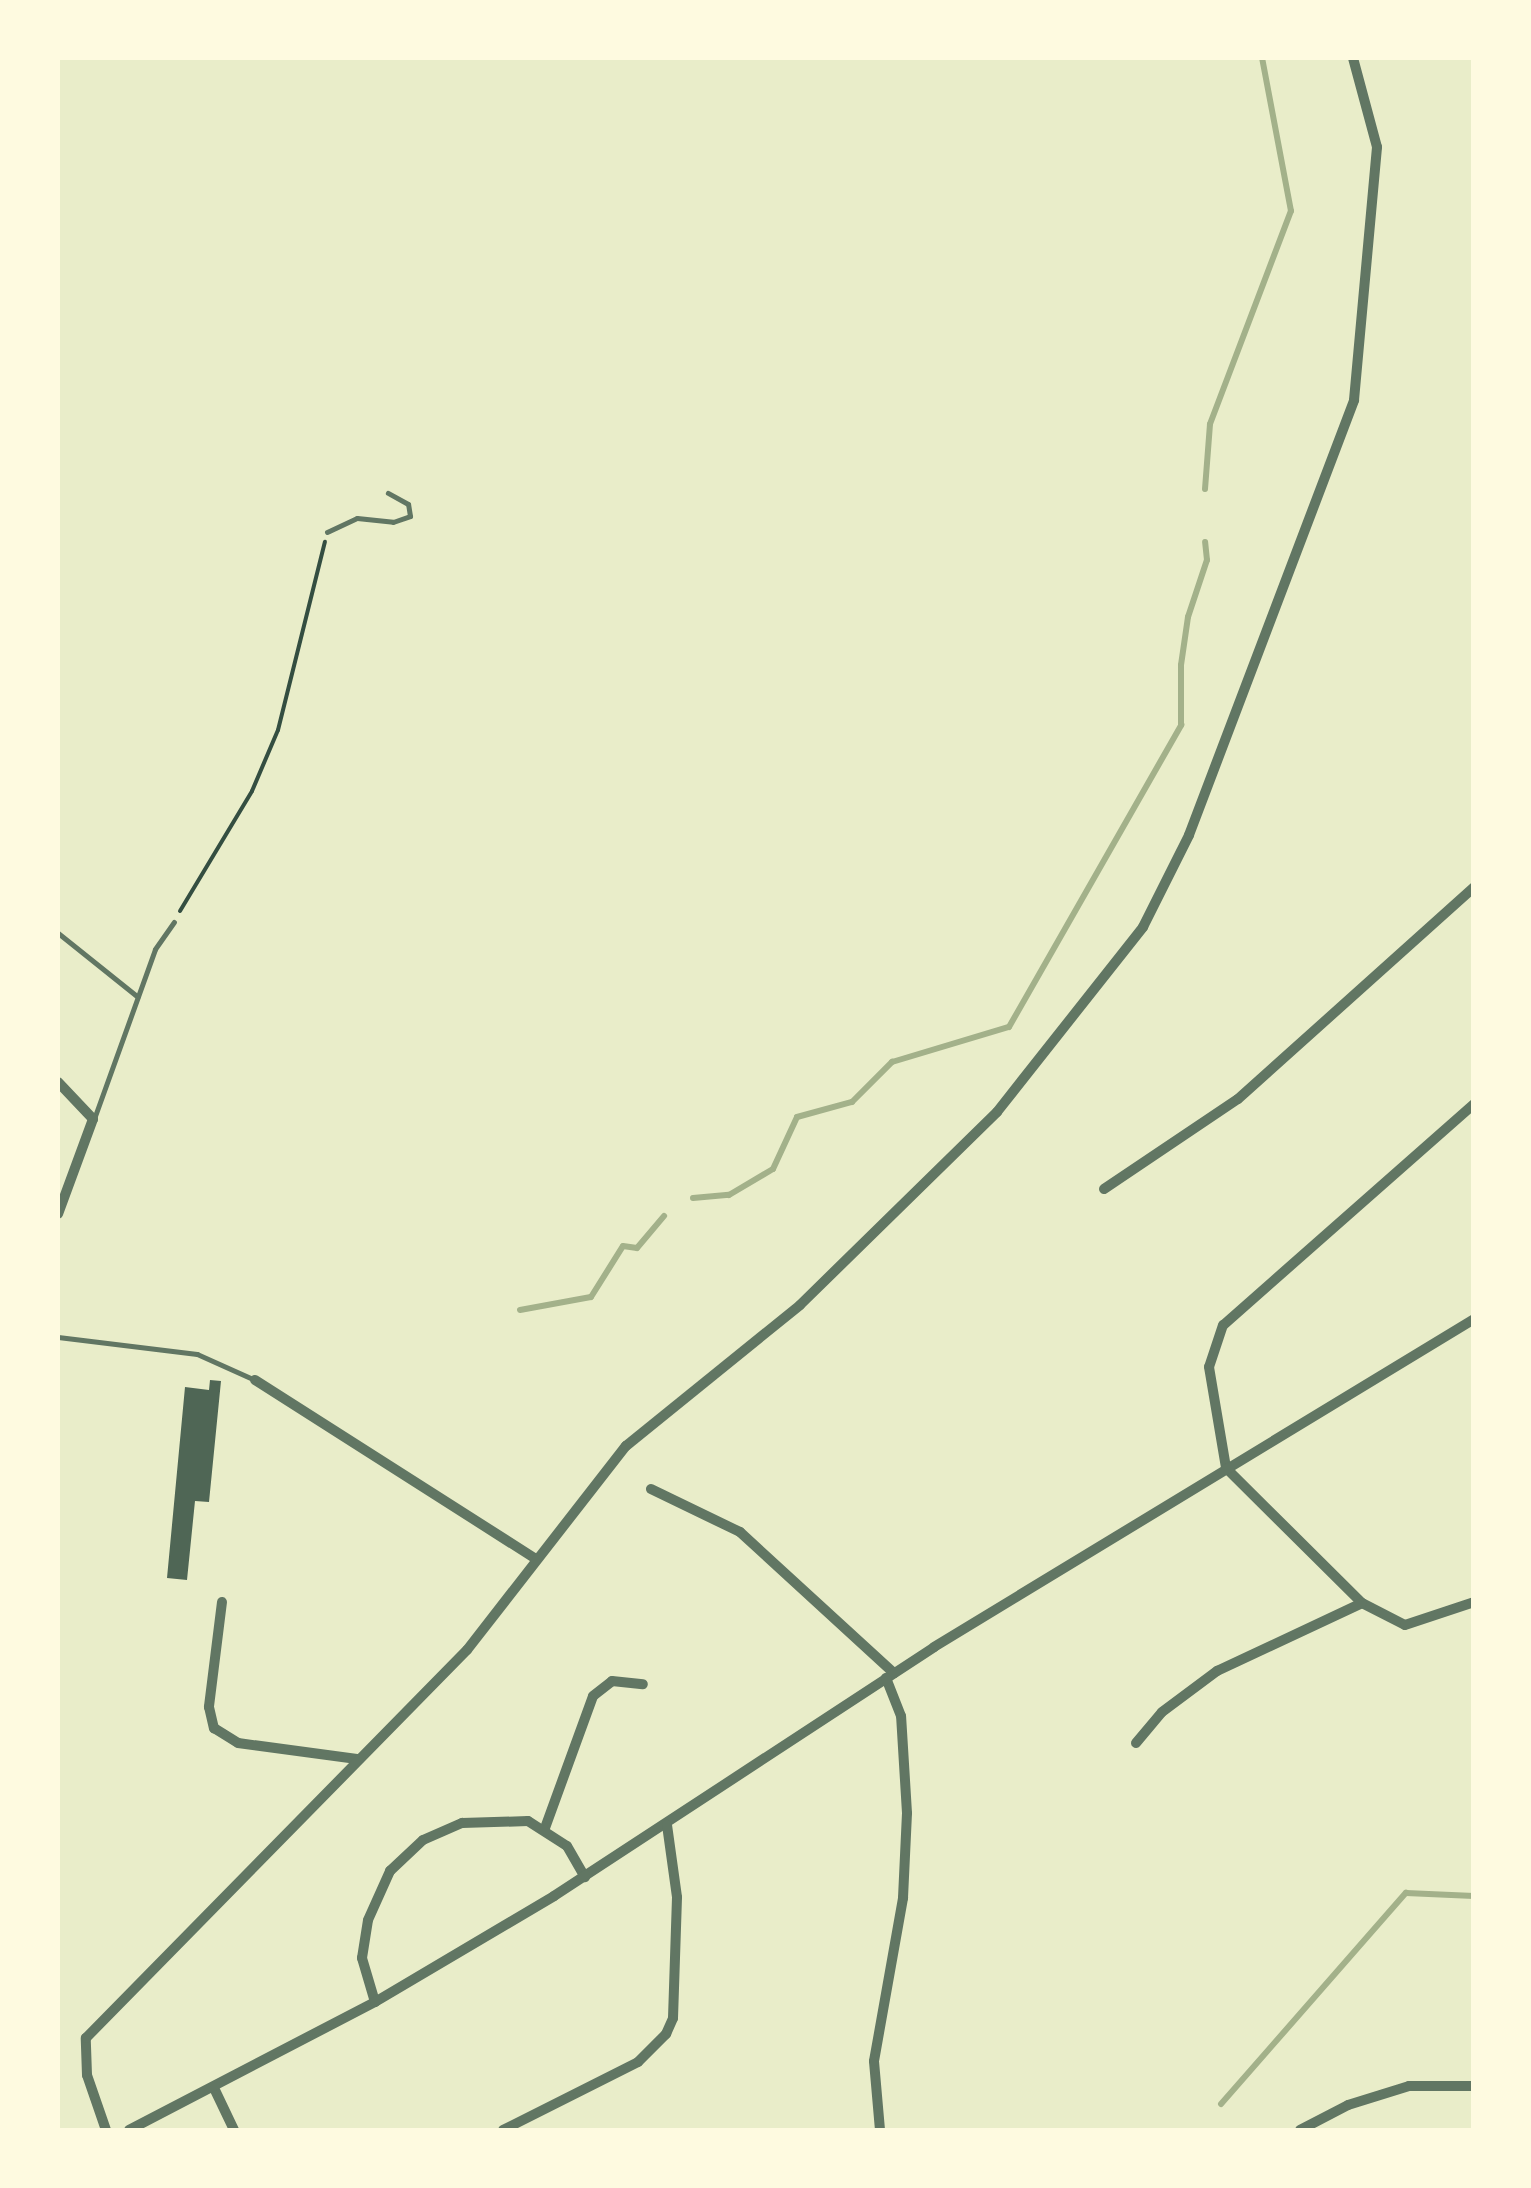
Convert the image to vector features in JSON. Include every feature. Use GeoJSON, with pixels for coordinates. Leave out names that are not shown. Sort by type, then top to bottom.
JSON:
{"type":"FeatureCollection","features":[{"type":"Feature","properties":{"kind":"street"},"geometry":{"type":"LineString","coordinates":[[106,2130],[87,2075],[86,2038],[466,1650],[534,1558],[626,1446],[800,1305],[997,1112],[1143,927],[1203,800],[1354,400],[1377,146],[1353,58]]}},
{"type":"Feature","properties":{"kind":"street"},"geometry":{"type":"LineString","coordinates":[[1104,1189],[1238,1098],[1474,886]]}},
{"type":"Feature","properties":{"kind":"street"},"geometry":{"type":"LineString","coordinates":[[58,1082],[94,1119],[58,1214]]}},
{"type":"Feature","properties":{"kind":"street"},"geometry":{"type":"LineString","coordinates":[[1474,1104],[1224,1325],[1209,1367],[1226,1468],[1362,1602],[1405,1625],[1474,1602]]}},
{"type":"Feature","properties":{"kind":"street"},"geometry":{"type":"LineString","coordinates":[[128,2130],[375,2002],[667,1826],[890,1676],[1474,1319]]}},
{"type":"Feature","properties":{"kind":"street"},"geometry":{"type":"LineString","coordinates":[[254,1380],[534,1558]]}},
{"type":"Feature","properties":{"kind":"street"},"geometry":{"type":"LineString","coordinates":[[650,1490],[740,1532],[890,1676],[902,1716],[907,1812],[903,1898],[874,2062],[880,2130]]}},
{"type":"Feature","properties":{"kind":"street"},"geometry":{"type":"LineString","coordinates":[[222,1602],[209,1706],[214,1728],[238,1742],[358,1760]]}},
{"type":"Feature","properties":{"kind":"street"},"geometry":{"type":"LineString","coordinates":[[1136,1743],[1162,1712],[1217,1671],[1362,1602]]}},
{"type":"Feature","properties":{"kind":"street"},"geometry":{"type":"LineString","coordinates":[[545,1828],[592,1696],[612,1681],[643,1684]]}},
{"type":"Feature","properties":{"kind":"street"},"geometry":{"type":"LineString","coordinates":[[375,2002],[363,1945],[382,1884],[404,1856],[462,1823],[528,1822],[545,1828],[567,1846],[584,1876]]}},
{"type":"Feature","properties":{"kind":"street"},"geometry":{"type":"LineString","coordinates":[[502,2130],[638,2062],[666,2034],[673,2018],[677,1897],[667,1826]]}},
{"type":"Feature","properties":{"kind":"street"},"geometry":{"type":"LineString","coordinates":[[1300,2130],[1348,2106],[1409,2086],[1474,2086]]}},
{"type":"Feature","properties":{"kind":"street"},"geometry":{"type":"LineString","coordinates":[[214,2088],[234,2130]]}},
{"type":"Feature","properties":{"kind":"lane"},"geometry":{"type":"LineString","coordinates":[[327,532],[333,526],[410,516],[408,504],[388,493]]}},
{"type":"Feature","properties":{"kind":"lane"},"geometry":{"type":"LineString","coordinates":[[94,1119],[155,949],[174,922]]}},
{"type":"Feature","properties":{"kind":"lane"},"geometry":{"type":"LineString","coordinates":[[58,933],[138,998]]}},
{"type":"Feature","properties":{"kind":"lane"},"geometry":{"type":"LineString","coordinates":[[58,1337],[198,1354],[254,1380]]}},
{"type":"Feature","properties":{"kind":"path"},"geometry":{"type":"LineString","coordinates":[[174,922],[252,792],[278,730],[327,532]]}},
{"type":"Feature","properties":{"kind":"building"},"geometry":{"type":"Polygon","coordinates":[[[210,1380],[221,1381],[209,1502],[195,1501],[187,1580],[167,1578],[185,1387],[209,1390],[210,1380]]]}},
{"type":"Feature","properties":{"kind":"waterway"},"geometry":{"type":"LineString","coordinates":[[1205,489],[1210,424],[1291,211],[1262,58]]}},
{"type":"Feature","properties":{"kind":"waterway"},"geometry":{"type":"LineString","coordinates":[[693,1198],[729,1195],[773,1169],[797,1117],[852,1102],[892,1062],[1009,1027],[1181,725],[1181,665],[1188,617],[1207,560],[1205,542]]}},
{"type":"Feature","properties":{"kind":"waterway"},"geometry":{"type":"LineString","coordinates":[[520,1310],[591,1297],[623,1246],[637,1248],[664,1216]]}},
{"type":"Feature","properties":{"kind":"waterway"},"geometry":{"type":"LineString","coordinates":[[1221,2104],[1406,1893],[1474,1896]]}}]}
